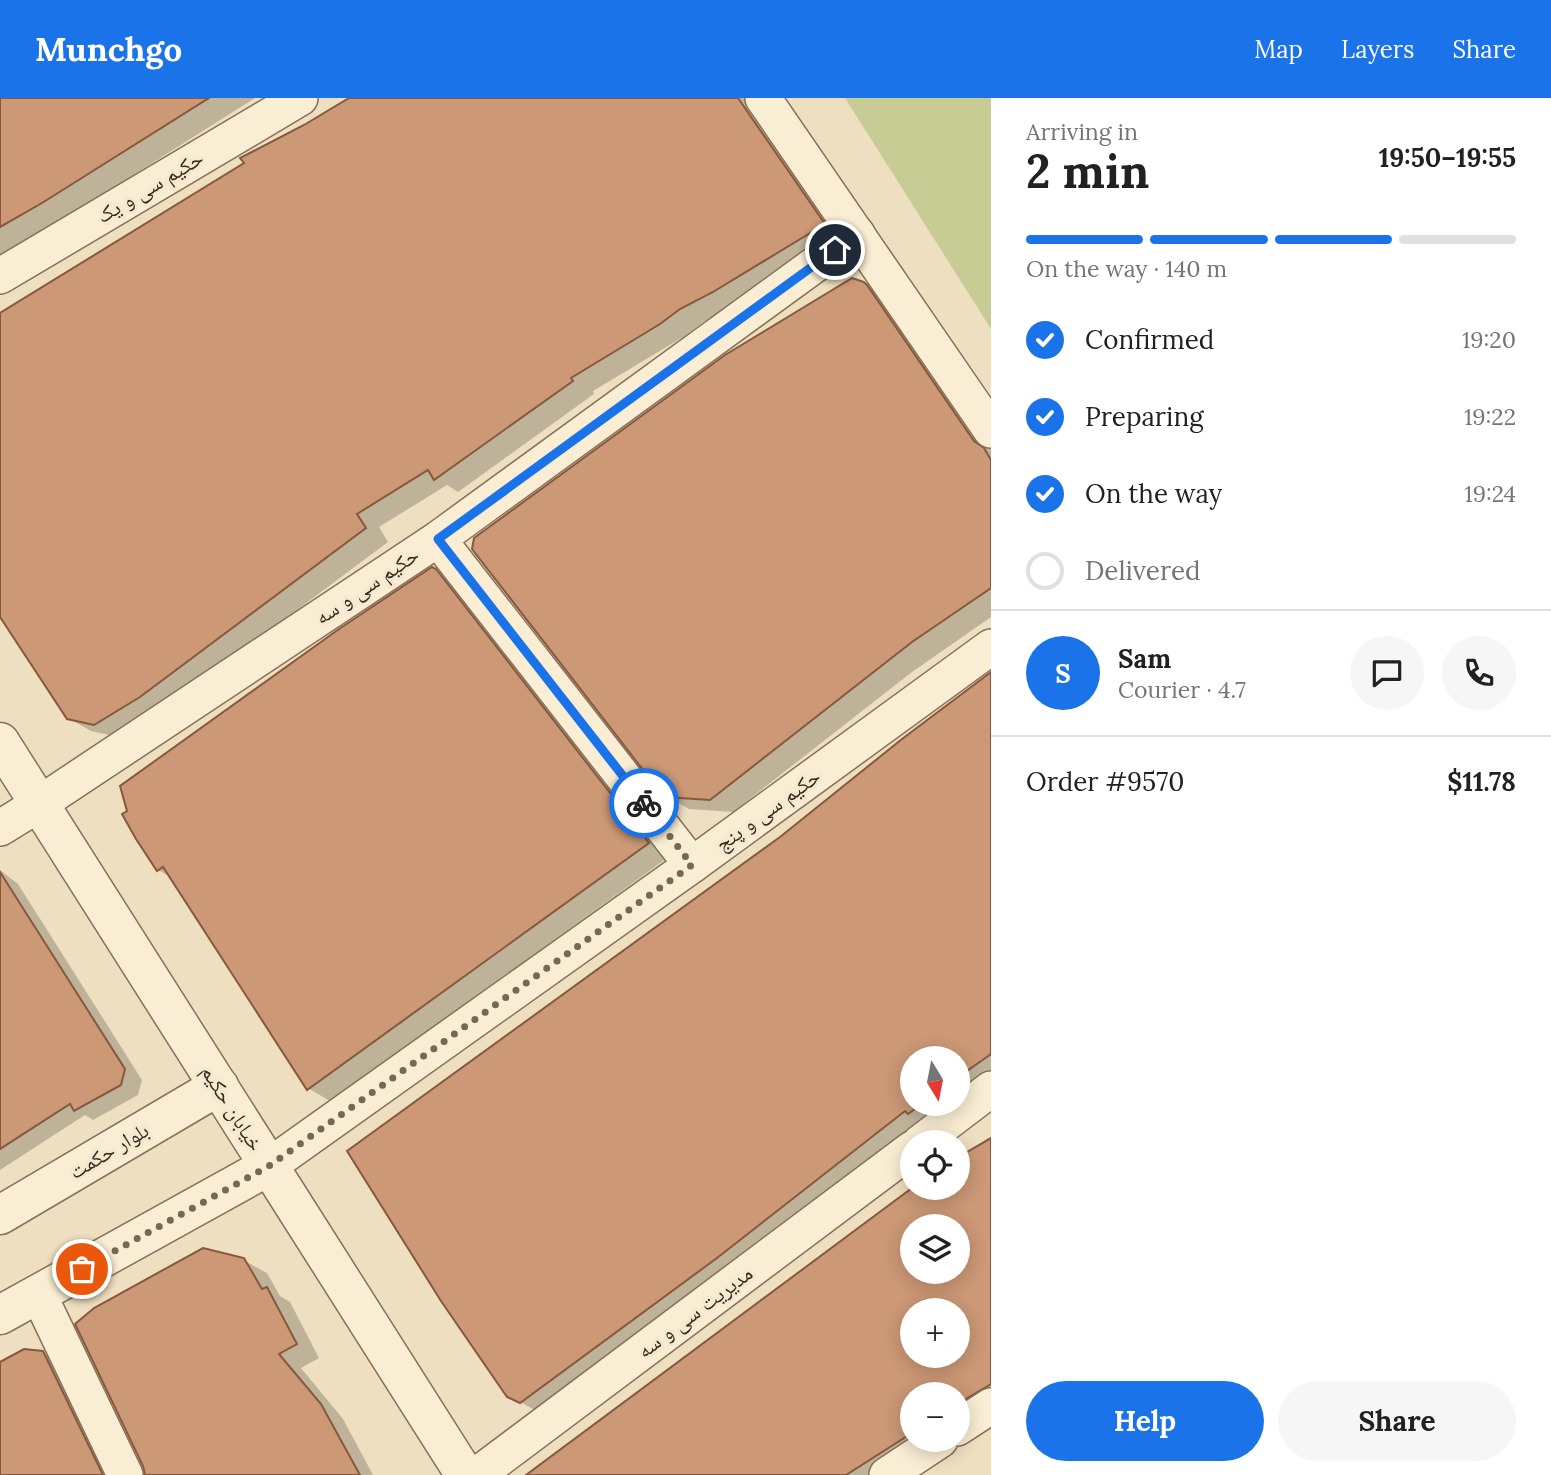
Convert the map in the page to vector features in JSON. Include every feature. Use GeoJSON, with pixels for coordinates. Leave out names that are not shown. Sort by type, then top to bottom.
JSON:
{"type":"FeatureCollection","features":[{"type":"Feature","properties":{"kind":"street","name":"حکیم سی و یک"},"geometry":{"type":"LineString","coordinates":[[0,276],[300,98]]}},
{"type":"Feature","properties":{"kind":"street"},"geometry":{"type":"LineString","coordinates":[[764,98],[991,430]]}},
{"type":"Feature","properties":{"kind":"street","name":"حکیم سی و سه"},"geometry":{"type":"LineString","coordinates":[[0,828],[438,539],[857,234]]}},
{"type":"Feature","properties":{"kind":"street"},"geometry":{"type":"LineString","coordinates":[[438,539],[692,865]]}},
{"type":"Feature","properties":{"kind":"street","name":"حکیم سی و پنج"},"geometry":{"type":"LineString","coordinates":[[269,1166],[692,865],[991,647]]}},
{"type":"Feature","properties":{"kind":"street","name":"خیابان حکیم"},"geometry":{"type":"LineString","coordinates":[[0,741],[465,1475]]}},
{"type":"Feature","properties":{"kind":"street","name":"بلوار حکمت"},"geometry":{"type":"LineString","coordinates":[[0,1215],[219,1086]]}},
{"type":"Feature","properties":{"kind":"street"},"geometry":{"type":"LineString","coordinates":[[937,1130],[991,1089]]}},
{"type":"Feature","properties":{"kind":"street","name":"مدیریت سی و سه"},"geometry":{"type":"LineString","coordinates":[[477,1475],[900,1158]]}},
{"type":"Feature","properties":{"kind":"street"},"geometry":{"type":"LineString","coordinates":[[0,1315],[269,1166]]}},
{"type":"Feature","properties":{"kind":"street"},"geometry":{"type":"LineString","coordinates":[[38,1293],[125,1475]]}},
{"type":"Feature","properties":{"kind":"street"},"geometry":{"type":"LineString","coordinates":[[970,1420],[991,1406]]}},
{"type":"Feature","properties":{"kind":"street"},"geometry":{"type":"LineString","coordinates":[[887,1475],[922,1452]]}},
{"type":"Feature","properties":{"kind":"green space"},"geometry":{"type":"Polygon","coordinates":[[[845,98],[991,98],[991,329],[845,98]]]}},
{"type":"Feature","properties":{"kind":"building"},"geometry":{"type":"Polygon","coordinates":[[[0,98],[209,98],[0,227],[0,98]]]}},
{"type":"Feature","properties":{"kind":"building"},"geometry":{"type":"Polygon","coordinates":[[[349,98],[738,98],[825,224],[680,309],[571,378],[573,381],[434,480],[428,470],[357,514],[366,528],[140,697],[94,725],[67,719],[0,617],[0,313],[244,163],[240,158],[349,98]]]}},
{"type":"Feature","properties":{"kind":"building"},"geometry":{"type":"Polygon","coordinates":[[[852,278],[867,285],[974,441],[984,448],[991,460],[991,588],[912,642],[710,800],[664,797],[472,549],[474,538],[725,355],[852,278]]]}},
{"type":"Feature","properties":{"kind":"building"},"geometry":{"type":"Polygon","coordinates":[[[432,567],[649,843],[307,1090],[163,867],[157,871],[136,839],[122,814],[127,811],[120,786],[339,629],[432,567]]]}},
{"type":"Feature","properties":{"kind":"building"},"geometry":{"type":"Polygon","coordinates":[[[991,672],[991,1054],[970,1069],[970,1046],[900,1046],[900,1115],[717,1258],[520,1403],[507,1397],[441,1301],[347,1151],[780,837],[991,672]]]}},
{"type":"Feature","properties":{"kind":"building"},"geometry":{"type":"Polygon","coordinates":[[[0,872],[125,1069],[121,1085],[74,1111],[70,1104],[0,1149],[0,872]]]}},
{"type":"Feature","properties":{"kind":"building"},"geometry":{"type":"Polygon","coordinates":[[[991,1138],[991,1384],[970,1396],[970,1382],[900,1382],[900,1441],[846,1475],[526,1475],[900,1197],[900,1200],[970,1200],[970,1150],[991,1138]]]}},
{"type":"Feature","properties":{"kind":"building"},"geometry":{"type":"Polygon","coordinates":[[[203,1248],[244,1258],[262,1289],[267,1287],[297,1344],[279,1354],[321,1404],[360,1475],[145,1475],[75,1324],[94,1308],[203,1248]]]}},
{"type":"Feature","properties":{"kind":"building"},"geometry":{"type":"Polygon","coordinates":[[[24,1349],[43,1351],[103,1475],[0,1475],[0,1362],[24,1349]]]}},
{"type":"Feature","properties":{"kind":"way so far"},"geometry":{"type":"LineString","coordinates":[[82,1269],[269,1166],[692,865],[644,803]]}},
{"type":"Feature","properties":{"kind":"route"},"geometry":{"type":"LineString","coordinates":[[644,803],[438,539],[835,250]]}}]}
